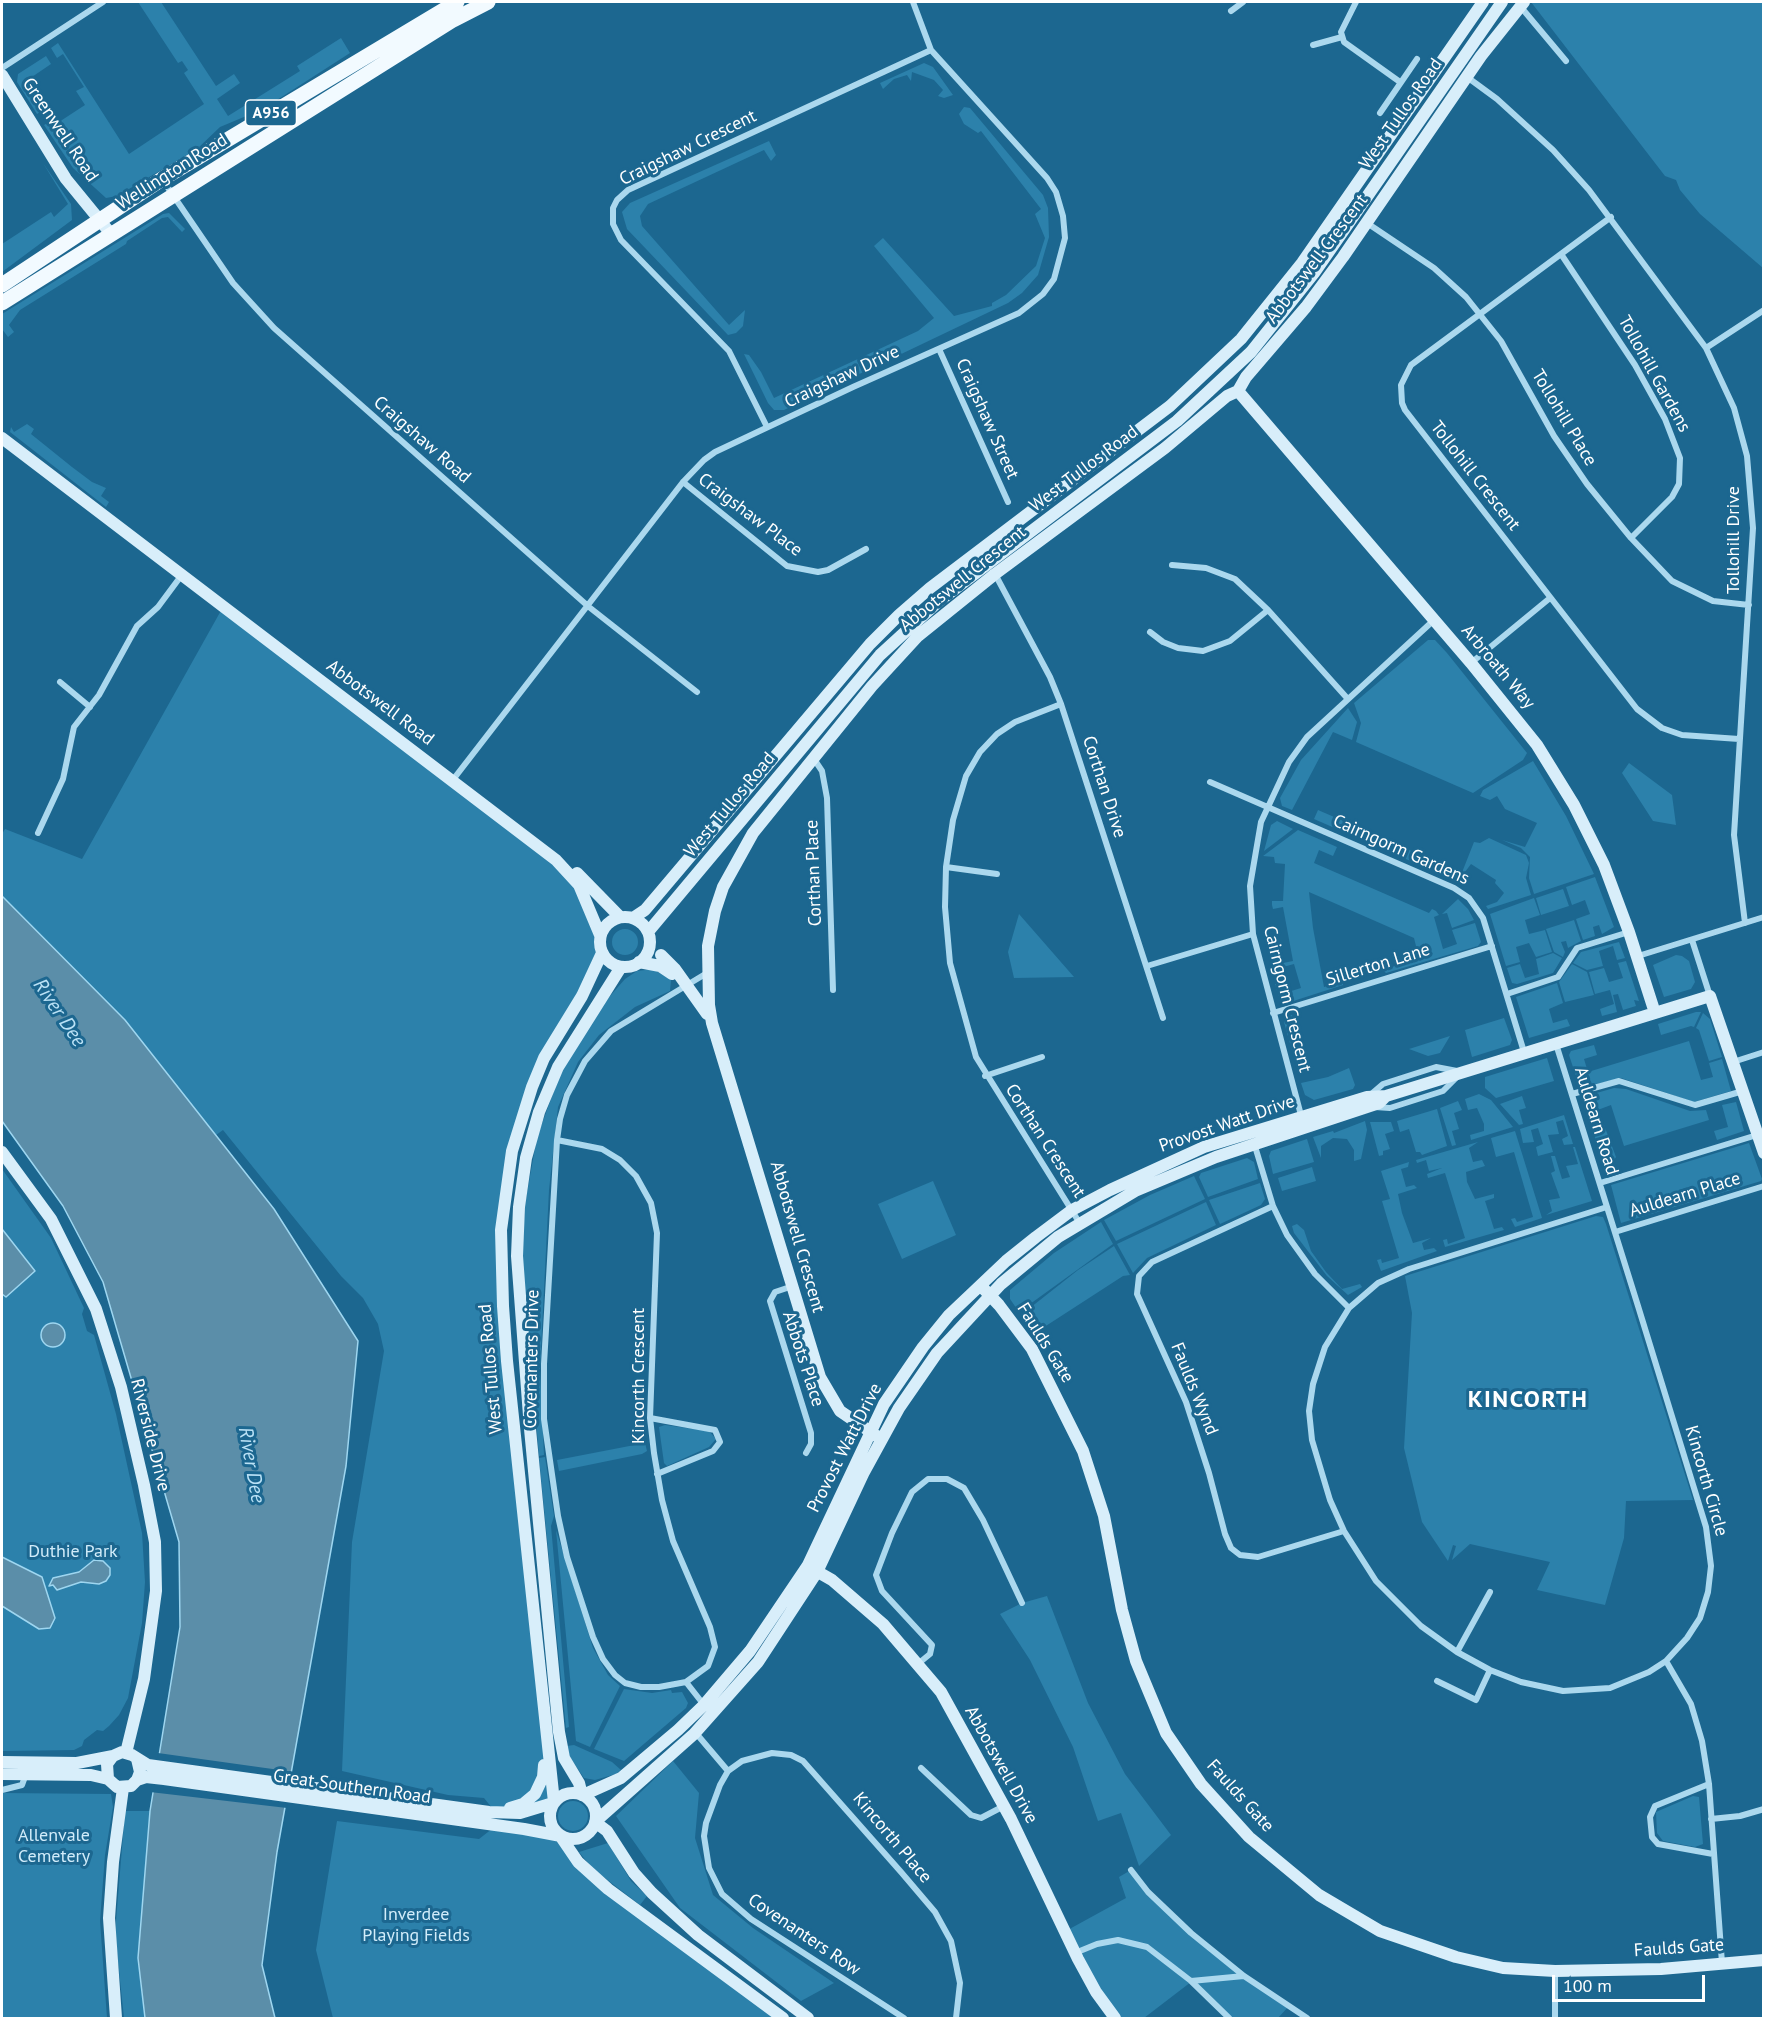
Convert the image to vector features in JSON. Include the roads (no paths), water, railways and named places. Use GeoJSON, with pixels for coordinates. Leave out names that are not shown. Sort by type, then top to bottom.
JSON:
{"type":"FeatureCollection","features":[{"type":"Feature","properties":{"kind":"main road","name":"Wellington Road"},"geometry":{"type":"LineString","coordinates":[[2,285],[162,179],[451,7],[488,2]]}},
{"type":"Feature","properties":{"kind":"main road","name":"Wellington Road"},"geometry":{"type":"LineString","coordinates":[[2,303],[173,195],[451,7]]}},
{"type":"Feature","properties":{"kind":"street"},"geometry":{"type":"LineString","coordinates":[[2,69],[103,2]]}},
{"type":"Feature","properties":{"kind":"street","name":"Craigshaw Drive"},"geometry":{"type":"LineString","coordinates":[[452,781],[695,468],[715,452],[1031,306],[1054,279],[1065,238],[1061,206],[1052,184],[932,50],[913,2]]}},
{"type":"Feature","properties":{"kind":"street"},"geometry":{"type":"LineString","coordinates":[[1231,10],[1243,2]]}},
{"type":"Feature","properties":{"kind":"street"},"geometry":{"type":"LineString","coordinates":[[1356,2],[1343,26],[1342,37],[1350,46],[1400,82]]}},
{"type":"Feature","properties":{"kind":"street","name":"West Tullos Road"},"geometry":{"type":"LineString","coordinates":[[633,918],[645,910],[870,644],[899,615],[930,588],[1170,406],[1241,339],[1302,262],[1483,2]]}},
{"type":"Feature","properties":{"kind":"street","name":"West Tullos Road"},"geometry":{"type":"LineString","coordinates":[[648,932],[880,655],[909,627],[948,594],[1178,421],[1251,352],[1314,273],[1502,2]]}},
{"type":"Feature","properties":{"kind":"street"},"geometry":{"type":"LineString","coordinates":[[1522,4],[1566,60]]}},
{"type":"Feature","properties":{"kind":"street","name":"Abbotswell Crescent"},"geometry":{"type":"LineString","coordinates":[[881,1439],[840,1411],[826,1391],[712,1023],[708,946],[715,911],[732,868],[753,833],[872,686],[918,636],[994,574],[1165,448],[1227,396],[1238,391],[1246,377],[1306,307],[1367,223],[1467,77],[1522,4]]}},
{"type":"Feature","properties":{"kind":"street"},"geometry":{"type":"LineString","coordinates":[[1313,45],[1342,37]]}},
{"type":"Feature","properties":{"kind":"street","name":"Craigshaw Crescent"},"geometry":{"type":"LineString","coordinates":[[767,427],[729,351],[621,240],[613,224],[617,200],[628,190],[932,50]]}},
{"type":"Feature","properties":{"kind":"street"},"geometry":{"type":"LineString","coordinates":[[1380,113],[1417,59]]}},
{"type":"Feature","properties":{"kind":"street","name":"Greenwell Road"},"geometry":{"type":"LineString","coordinates":[[2,75],[66,179],[111,234]]}},
{"type":"Feature","properties":{"kind":"street","name":"Tollohill Drive"},"geometry":{"type":"LineString","coordinates":[[1467,77],[1497,99],[1553,150],[1611,217],[1706,348],[1734,408],[1747,456],[1753,528],[1734,835],[1745,923]]}},
{"type":"Feature","properties":{"kind":"street","name":"Craigshaw Road"},"geometry":{"type":"LineString","coordinates":[[162,179],[232,283],[251,305],[589,607],[697,692]]}},
{"type":"Feature","properties":{"kind":"street","name":"Tollohill Crescent"},"geometry":{"type":"LineString","coordinates":[[1611,217],[1411,365],[1401,385],[1402,403],[1405,410],[1637,709],[1648,719],[1682,735],[1739,739]]}},
{"type":"Feature","properties":{"kind":"street","name":"Tollohill Place"},"geometry":{"type":"LineString","coordinates":[[1367,223],[1434,268],[1480,313],[1511,359],[1554,436],[1587,484],[1631,538],[1672,581],[1713,601],[1749,605]]}},
{"type":"Feature","properties":{"kind":"street","name":"Tollohill Gardens"},"geometry":{"type":"LineString","coordinates":[[1561,254],[1635,364],[1665,419],[1680,458],[1679,484],[1672,497],[1631,538]]}},
{"type":"Feature","properties":{"kind":"street"},"geometry":{"type":"LineString","coordinates":[[1706,348],[1764,310]]}},
{"type":"Feature","properties":{"kind":"street","name":"Craigshaw Street"},"geometry":{"type":"LineString","coordinates":[[939,348],[1008,502]]}},
{"type":"Feature","properties":{"kind":"street","name":"Arbroath Way"},"geometry":{"type":"LineString","coordinates":[[1238,391],[1516,716],[1565,789],[1604,865],[1638,956],[1655,1013]]}},
{"type":"Feature","properties":{"kind":"street","name":"Abbotswell Road"},"geometry":{"type":"LineString","coordinates":[[2,438],[556,860]]}},
{"type":"Feature","properties":{"kind":"street","name":"Craigshaw Place"},"geometry":{"type":"LineString","coordinates":[[683,482],[787,566],[818,572],[828,570],[866,549]]}},
{"type":"Feature","properties":{"kind":"street"},"geometry":{"type":"LineString","coordinates":[[1172,565],[1206,568],[1235,579],[1268,610],[1347,698]]}},
{"type":"Feature","properties":{"kind":"street","name":"Corthan Drive"},"geometry":{"type":"LineString","coordinates":[[994,574],[1046,668],[1061,704],[1163,1018]]}},
{"type":"Feature","properties":{"kind":"street"},"geometry":{"type":"LineString","coordinates":[[38,833],[63,779],[74,727],[90,707],[137,626],[158,607],[182,576]]}},
{"type":"Feature","properties":{"kind":"street"},"geometry":{"type":"LineString","coordinates":[[1472,663],[1550,598]]}},
{"type":"Feature","properties":{"kind":"street"},"geometry":{"type":"LineString","coordinates":[[1150,632],[1178,648],[1203,651],[1230,641],[1268,610]]}},
{"type":"Feature","properties":{"kind":"street","name":"Cairngorm Crescent"},"geometry":{"type":"LineString","coordinates":[[1303,1122],[1252,934],[1251,870],[1256,843],[1267,807],[1298,749],[1319,724],[1434,620]]}},
{"type":"Feature","properties":{"kind":"street"},"geometry":{"type":"LineString","coordinates":[[60,682],[90,707]]}},
{"type":"Feature","properties":{"kind":"street","name":"Corthan Crescent"},"geometry":{"type":"LineString","coordinates":[[1061,704],[1015,722],[997,734],[980,752],[966,776],[959,798],[946,867],[945,907],[950,963],[965,1024],[985,1076],[1079,1222]]}},
{"type":"Feature","properties":{"kind":"street","name":"Corthan Place"},"geometry":{"type":"LineString","coordinates":[[814,759],[822,771],[826,798],[833,990]]}},
{"type":"Feature","properties":{"kind":"street"},"geometry":{"type":"LineString","coordinates":[[1210,782],[1267,807]]}},
{"type":"Feature","properties":{"kind":"street","name":"Cairngorm Gardens"},"geometry":{"type":"LineString","coordinates":[[1267,807],[1460,891],[1478,908],[1524,1052]]}},
{"type":"Feature","properties":{"kind":"street"},"geometry":{"type":"LineString","coordinates":[[556,860],[578,874],[620,917]]}},
{"type":"Feature","properties":{"kind":"street"},"geometry":{"type":"LineString","coordinates":[[556,860],[579,885],[600,935],[602,953],[606,959],[621,967],[639,962],[649,948],[648,932],[633,918],[620,917],[608,923],[600,935]]}},
{"type":"Feature","properties":{"kind":"street"},"geometry":{"type":"LineString","coordinates":[[946,867],[997,874]]}},
{"type":"Feature","properties":{"kind":"street"},"geometry":{"type":"LineString","coordinates":[[1638,956],[1764,917]]}},
{"type":"Feature","properties":{"kind":"street"},"geometry":{"type":"LineString","coordinates":[[1507,994],[1558,977],[1577,948],[1629,932]]}},
{"type":"Feature","properties":{"kind":"street"},"geometry":{"type":"LineString","coordinates":[[1147,966],[1252,934]]}},
{"type":"Feature","properties":{"kind":"street"},"geometry":{"type":"LineString","coordinates":[[1692,940],[1764,1153]]}},
{"type":"Feature","properties":{"kind":"street","name":"Sillerton Lane"},"geometry":{"type":"LineString","coordinates":[[1273,1013],[1492,946]]}},
{"type":"Feature","properties":{"kind":"street","name":"West Tullos Road"},"geometry":{"type":"LineString","coordinates":[[554,1802],[546,1745],[503,1306],[503,1203],[512,1151],[532,1087],[544,1058],[582,996],[602,953]]}},
{"type":"Feature","properties":{"kind":"street","name":"Abbotswell Crescent"},"geometry":{"type":"LineString","coordinates":[[661,955],[700,1002],[712,1023]]}},
{"type":"Feature","properties":{"kind":"street","name":"Abbotswell Crescent"},"geometry":{"type":"LineString","coordinates":[[639,962],[665,968],[687,986]]}},
{"type":"Feature","properties":{"kind":"street","name":"West Tullos Road"},"geometry":{"type":"LineString","coordinates":[[582,1795],[579,1783],[564,1758],[559,1732],[530,1429],[517,1256],[519,1207],[526,1158],[539,1112],[558,1067],[621,967]]}},
{"type":"Feature","properties":{"kind":"street","name":"Covenanters Drive"},"geometry":{"type":"LineString","coordinates":[[686,1682],[659,1688],[625,1683],[615,1675],[593,1637],[567,1557],[558,1516],[544,1419],[545,1354],[557,1140],[567,1095],[585,1061],[597,1046],[628,1020],[708,973]]}},
{"type":"Feature","properties":{"kind":"street","name":"Provost Watt Drive"},"geometry":{"type":"LineString","coordinates":[[596,1822],[694,1734],[758,1662],[813,1569],[881,1439],[937,1353],[990,1295],[1025,1263],[1079,1222],[1135,1191],[1252,1139],[1524,1052],[1710,996]]}},
{"type":"Feature","properties":{"kind":"street","name":"Auldearn Road"},"geometry":{"type":"LineString","coordinates":[[1556,1043],[1607,1207]]}},
{"type":"Feature","properties":{"kind":"street"},"geometry":{"type":"LineString","coordinates":[[1733,1062],[1764,1052]]}},
{"type":"Feature","properties":{"kind":"street","name":"Corthan Crescent"},"geometry":{"type":"LineString","coordinates":[[985,1076],[1042,1057]]}},
{"type":"Feature","properties":{"kind":"street"},"geometry":{"type":"LineString","coordinates":[[1436,1067],[1463,1072],[1443,1091],[1390,1108],[1369,1102],[1383,1084],[1436,1067]]}},
{"type":"Feature","properties":{"kind":"street"},"geometry":{"type":"LineString","coordinates":[[1572,1094],[1619,1081],[1695,1105],[1743,1091]]}},
{"type":"Feature","properties":{"kind":"street"},"geometry":{"type":"LineString","coordinates":[[1600,1183],[1757,1135]]}},
{"type":"Feature","properties":{"kind":"street"},"geometry":{"type":"LineString","coordinates":[[1252,1139],[1273,1206],[1287,1235],[1304,1261],[1349,1308]]}},
{"type":"Feature","properties":{"kind":"street","name":"Provost Watt Drive"},"geometry":{"type":"LineString","coordinates":[[582,1795],[621,1778],[704,1705],[750,1651],[813,1569],[869,1432],[923,1347],[949,1315],[1006,1261],[1072,1210],[1148,1170],[1204,1148],[1252,1139]]}},
{"type":"Feature","properties":{"kind":"street","name":"Kincorth Crescent"},"geometry":{"type":"LineString","coordinates":[[557,1140],[602,1149],[620,1160],[636,1176],[651,1203],[657,1245],[650,1418],[657,1474],[673,1541],[716,1647],[708,1666],[686,1682]]}},
{"type":"Feature","properties":{"kind":"street","name":"Riverside Drive"},"geometry":{"type":"LineString","coordinates":[[2,1152],[51,1219],[96,1309],[121,1388],[144,1485],[155,1542],[156,1591],[144,1679],[139,1767]]}},
{"type":"Feature","properties":{"kind":"street","name":"Auldearn Place"},"geometry":{"type":"LineString","coordinates":[[1615,1232],[1764,1186]]}},
{"type":"Feature","properties":{"kind":"street","name":"Faulds Wynd"},"geometry":{"type":"LineString","coordinates":[[1273,1206],[1152,1262],[1139,1276],[1137,1294],[1186,1402],[1231,1548],[1240,1555],[1257,1557],[1344,1531]]}},
{"type":"Feature","properties":{"kind":"street","name":"Kincorth Circle"},"geometry":{"type":"LineString","coordinates":[[1607,1207],[1710,1547],[1711,1566],[1708,1592],[1700,1618],[1687,1638],[1665,1661],[1633,1680],[1611,1688],[1580,1692],[1546,1689],[1490,1670],[1457,1652],[1422,1626],[1376,1581],[1344,1531],[1322,1479],[1312,1440],[1309,1411],[1312,1384],[1325,1347],[1349,1308],[1373,1287],[1401,1271],[1607,1207]]}},
{"type":"Feature","properties":{"kind":"street","name":"Abbots Place"},"geometry":{"type":"LineString","coordinates":[[792,1286],[772,1294],[771,1308],[811,1433],[811,1444],[806,1453]]}},
{"type":"Feature","properties":{"kind":"street","name":"Faulds Gate"},"geometry":{"type":"LineString","coordinates":[[981,1286],[1032,1349],[1083,1450],[1097,1490],[1122,1610],[1136,1661],[1166,1733],[1201,1784],[1249,1837],[1308,1887],[1380,1931],[1456,1957],[1493,1966],[1555,1971],[1661,1969],[1764,1960]]}},
{"type":"Feature","properties":{"kind":"street"},"geometry":{"type":"LineString","coordinates":[[650,1418],[715,1430],[720,1442],[718,1448],[713,1451],[657,1474]]}},
{"type":"Feature","properties":{"kind":"street"},"geometry":{"type":"LineString","coordinates":[[919,1663],[930,1654],[932,1645],[882,1591],[876,1575],[892,1533],[912,1492],[927,1479],[947,1479],[964,1488],[1022,1603]]}},
{"type":"Feature","properties":{"kind":"street","name":"Abbotswell Drive"},"geometry":{"type":"LineString","coordinates":[[813,1569],[872,1613],[919,1663],[941,1692],[1005,1806],[1075,1953],[1096,1992],[1115,2019]]}},
{"type":"Feature","properties":{"kind":"street"},"geometry":{"type":"LineString","coordinates":[[1457,1652],[1490,1592]]}},
{"type":"Feature","properties":{"kind":"street"},"geometry":{"type":"LineString","coordinates":[[1665,1661],[1677,1676],[1698,1721],[1709,1784],[1722,1963]]}},
{"type":"Feature","properties":{"kind":"street"},"geometry":{"type":"LineString","coordinates":[[1437,1682],[1476,1700],[1490,1670]]}},
{"type":"Feature","properties":{"kind":"street"},"geometry":{"type":"LineString","coordinates":[[686,1682],[704,1705],[694,1734],[728,1771]]}},
{"type":"Feature","properties":{"kind":"street"},"geometry":{"type":"LineString","coordinates":[[491,1816],[523,1804],[539,1790],[543,1777],[546,1745]]}},
{"type":"Feature","properties":{"kind":"street","name":"Kincorth Place"},"geometry":{"type":"LineString","coordinates":[[728,1771],[742,1761],[772,1753],[791,1755],[813,1769],[934,1912],[946,1931],[955,1951],[960,1975],[961,1991],[956,2019]]}},
{"type":"Feature","properties":{"kind":"street"},"geometry":{"type":"LineString","coordinates":[[113,1755],[107,1764],[108,1779],[112,1784],[123,1788]]}},
{"type":"Feature","properties":{"kind":"street"},"geometry":{"type":"LineString","coordinates":[[2,1762],[77,1763],[113,1755]]}},
{"type":"Feature","properties":{"kind":"street","name":"Great Southern Road"},"geometry":{"type":"LineString","coordinates":[[113,1755],[139,1767],[491,1816],[561,1837]]}},
{"type":"Feature","properties":{"kind":"street"},"geometry":{"type":"LineString","coordinates":[[116,2019],[109,1918],[113,1862],[123,1788],[139,1767]]}},
{"type":"Feature","properties":{"kind":"street"},"geometry":{"type":"LineString","coordinates":[[921,1768],[971,1815],[981,1818],[1005,1806]]}},
{"type":"Feature","properties":{"kind":"street","name":"Covenanters Row"},"geometry":{"type":"LineString","coordinates":[[728,1771],[709,1810],[704,1836],[709,1868],[722,1894],[751,1919],[904,2019]]}},
{"type":"Feature","properties":{"kind":"street"},"geometry":{"type":"LineString","coordinates":[[2,1774],[91,1775],[108,1779]]}},
{"type":"Feature","properties":{"kind":"street"},"geometry":{"type":"LineString","coordinates":[[2,1790],[22,1785],[26,1774]]}},
{"type":"Feature","properties":{"kind":"street"},"geometry":{"type":"LineString","coordinates":[[1709,1784],[1655,1806],[1650,1817],[1652,1837],[1658,1844],[1713,1854]]}},
{"type":"Feature","properties":{"kind":"street"},"geometry":{"type":"LineString","coordinates":[[561,1837],[571,1840],[582,1838],[591,1831],[596,1822],[594,1806],[582,1795],[567,1793],[554,1802],[550,1821],[578,1862],[608,1889],[783,2019]]}},
{"type":"Feature","properties":{"kind":"street","name":"Great Southern Road"},"geometry":{"type":"LineString","coordinates":[[491,1816],[520,1813],[554,1802]]}},
{"type":"Feature","properties":{"kind":"street"},"geometry":{"type":"LineString","coordinates":[[1711,1819],[1740,1816],[1764,1809]]}},
{"type":"Feature","properties":{"kind":"street"},"geometry":{"type":"LineString","coordinates":[[596,1822],[607,1831],[634,1873],[652,1893],[698,1935],[808,2019]]}},
{"type":"Feature","properties":{"kind":"street"},"geometry":{"type":"LineString","coordinates":[[1131,1870],[1165,1909],[1244,1976],[1307,2019]]}},
{"type":"Feature","properties":{"kind":"street"},"geometry":{"type":"LineString","coordinates":[[1075,1953],[1106,1941],[1131,1942],[1161,1956],[1191,1981],[1229,2019]]}},
{"type":"Feature","properties":{"kind":"street"},"geometry":{"type":"LineString","coordinates":[[1555,1971],[1555,2019]]}},
{"type":"Feature","properties":{"kind":"street"},"geometry":{"type":"LineString","coordinates":[[1191,1981],[1244,1976]]}},
{"type":"Feature","properties":{"kind":"water","name":"River Dee"},"geometry":{"type":"Polygon","coordinates":[[[2,896],[125,1020],[274,1209],[358,1341],[346,1466],[277,1852],[262,1965],[275,2018],[145,2018],[138,1958],[150,1811],[180,1627],[179,1542],[103,1282],[63,1206],[2,1121],[2,896]]]}},
{"type":"Feature","properties":{"kind":"water"},"geometry":{"type":"Polygon","coordinates":[[[2,1229],[35,1271],[6,1297],[2,1294],[2,1229]]]}},
{"type":"Feature","properties":{"kind":"water"},"geometry":{"type":"Polygon","coordinates":[[[53,1323],[58,1324],[64,1330],[64,1340],[58,1346],[53,1347],[48,1346],[42,1340],[41,1335],[42,1330],[48,1324],[53,1323]]]}},
{"type":"Feature","properties":{"kind":"water"},"geometry":{"type":"Polygon","coordinates":[[[2,1557],[42,1577],[55,1618],[50,1628],[39,1629],[2,1606],[2,1557]]]}},
{"type":"Feature","properties":{"kind":"water"},"geometry":{"type":"Polygon","coordinates":[[[94,1560],[103,1561],[110,1568],[110,1575],[106,1581],[99,1584],[81,1582],[57,1590],[53,1585],[49,1586],[53,1578],[79,1572],[94,1560]]]}},
{"type":"Feature","properties":{"kind":"district","name":"KINCORTH"},"geometry":{"type":"Point","coordinates":[1528,1400]}},
{"type":"Feature","properties":{"kind":"park label","name":"Duthie Park"},"geometry":{"type":"Point","coordinates":[73,1552]}},
{"type":"Feature","properties":{"kind":"park label","name":"Allenvale Cemetery"},"geometry":{"type":"Point","coordinates":[54,1846]}},
{"type":"Feature","properties":{"kind":"park label","name":"Inverdee Playing Fields"},"geometry":{"type":"Point","coordinates":[416,1925]}}]}
